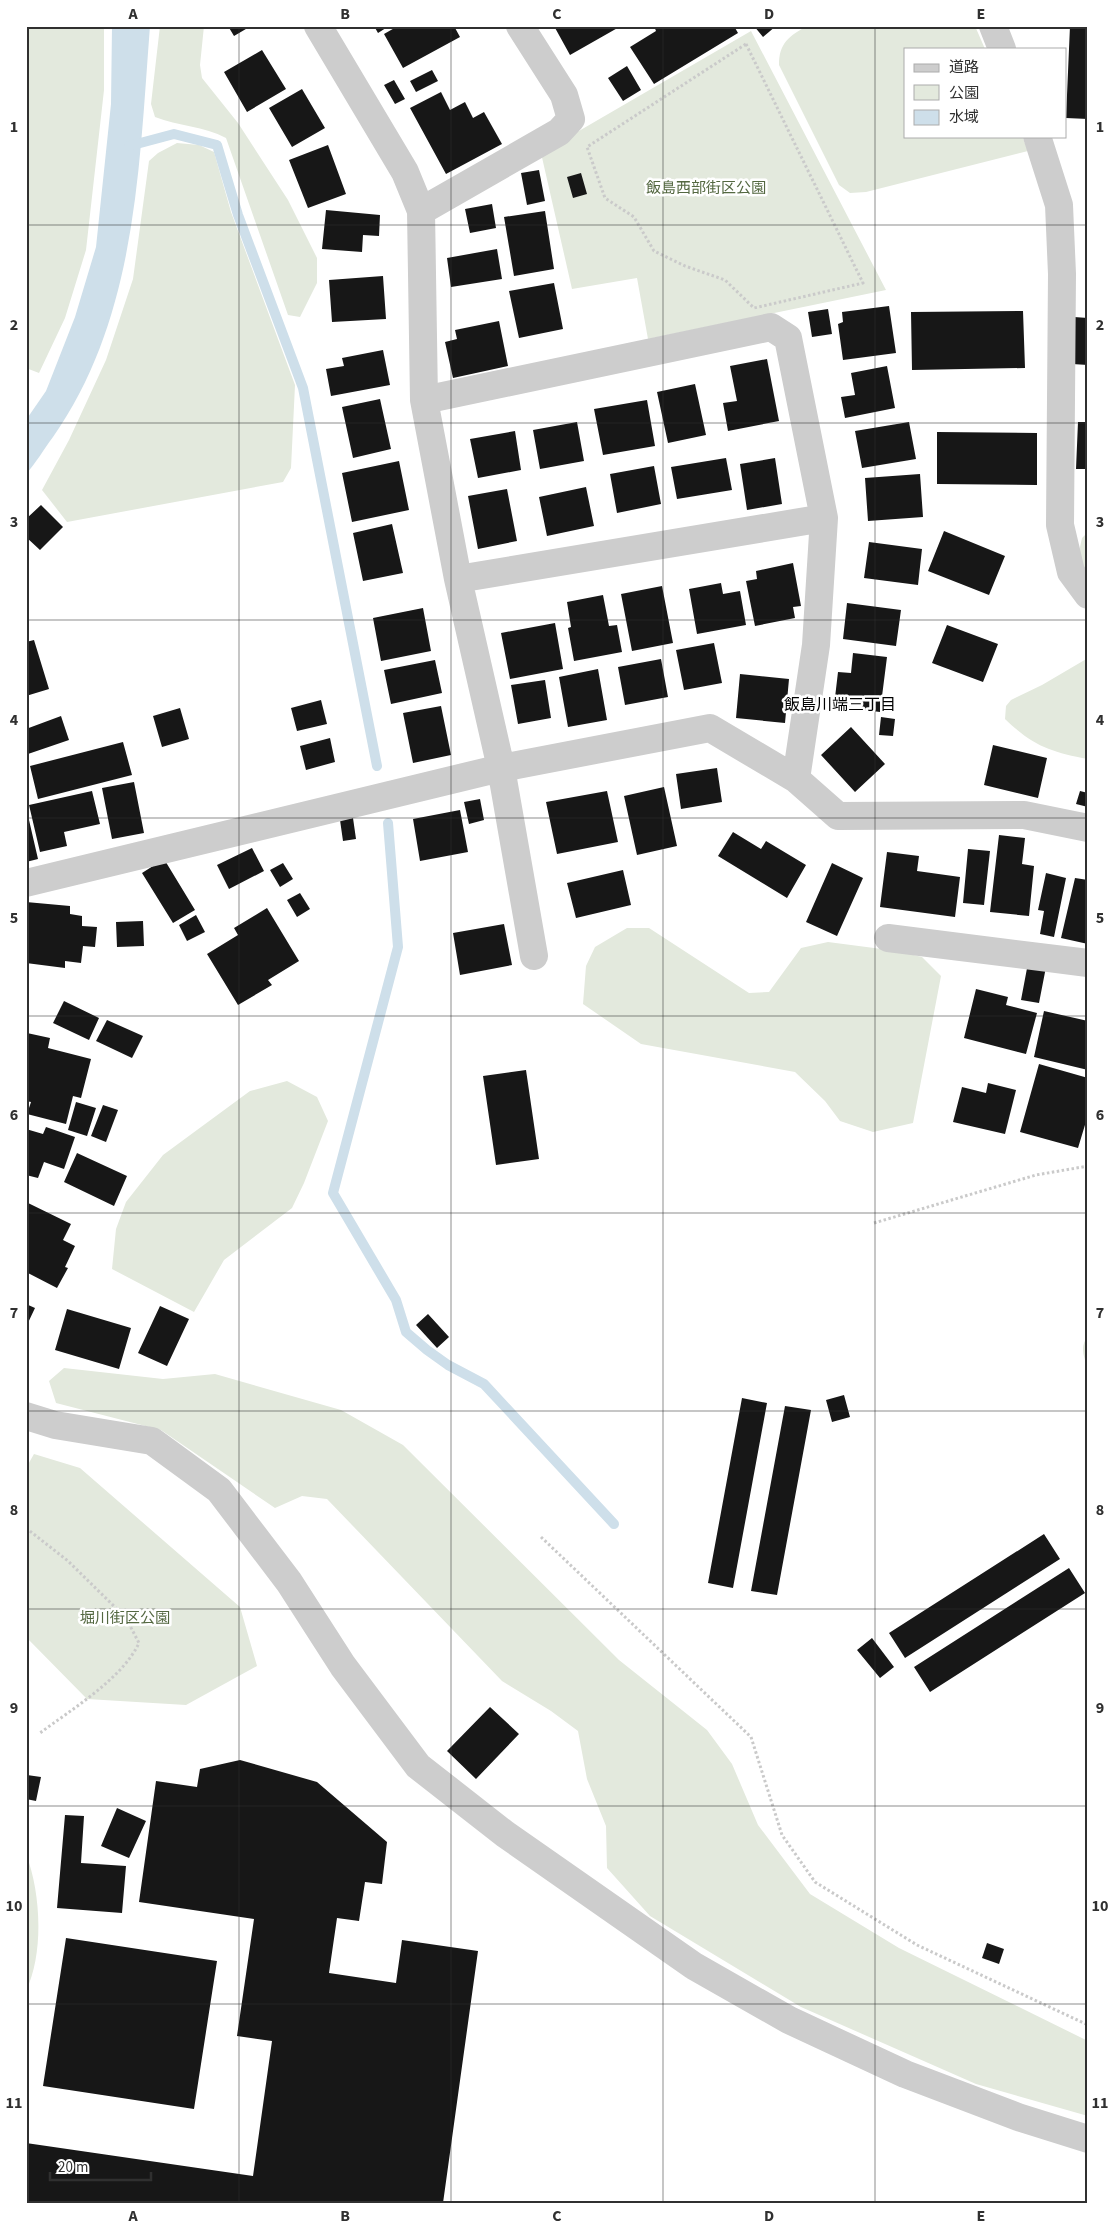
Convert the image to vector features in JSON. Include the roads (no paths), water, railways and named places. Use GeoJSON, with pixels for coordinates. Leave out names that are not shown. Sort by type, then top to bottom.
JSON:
{"type":"FeatureCollection","features":[{"type":"Feature","properties":{"kind":"street"},"geometry":{"type":"LineString","coordinates":[[318,26],[405,172],[421,211],[424,400],[458,579],[501,768],[534,956]]}},
{"type":"Feature","properties":{"kind":"street"},"geometry":{"type":"LineString","coordinates":[[421,211],[559,132],[571,119],[564,95],[520,26]]}},
{"type":"Feature","properties":{"kind":"street"},"geometry":{"type":"LineString","coordinates":[[993,26],[1002,48]]}},
{"type":"Feature","properties":{"kind":"street"},"geometry":{"type":"LineString","coordinates":[[1038,138],[1059,205],[1062,274],[1060,525],[1071,572],[1088,595]]}},
{"type":"Feature","properties":{"kind":"street"},"geometry":{"type":"LineString","coordinates":[[424,400],[771,327],[788,338],[824,518],[816,645],[796,779]]}},
{"type":"Feature","properties":{"kind":"street"},"geometry":{"type":"LineString","coordinates":[[458,579],[824,518]]}},
{"type":"Feature","properties":{"kind":"street"},"geometry":{"type":"LineString","coordinates":[[26,882],[501,768],[710,728],[796,779],[838,816],[1024,815],[1088,828]]}},
{"type":"Feature","properties":{"kind":"street"},"geometry":{"type":"LineString","coordinates":[[888,938],[1088,963]]}},
{"type":"Feature","properties":{"kind":"street"},"geometry":{"type":"LineString","coordinates":[[26,1416],[55,1425],[152,1441],[219,1490],[290,1582],[343,1666],[418,1766],[505,1834],[694,1966],[789,2020],[905,2074],[1018,2117],[1088,2140]]}},
{"type":"Feature","properties":{"kind":"water"},"geometry":{"type":"Polygon","coordinates":[[[112,26],[150,26],[137,186],[129,239],[118,291],[102,342],[81,391],[53,437],[26,474],[26,420],[46,391],[75,317],[96,247],[111,104],[112,26]]]}},
{"type":"Feature","properties":{"kind":"waterway"},"geometry":{"type":"LineString","coordinates":[[129,146],[174,134],[217,145],[238,215],[303,388],[377,766]]}},
{"type":"Feature","properties":{"kind":"waterway"},"geometry":{"type":"LineString","coordinates":[[388,823],[398,947],[333,1193],[396,1300],[406,1332],[448,1365],[484,1384],[614,1524]]}},
{"type":"Feature","properties":{"kind":"district","name":"飯島川端三丁目"},"geometry":{"type":"Point","coordinates":[840,705]}},
{"type":"Feature","properties":{"kind":"park label","name":"飯島西部街区公園"},"geometry":{"type":"Point","coordinates":[706,188]}},
{"type":"Feature","properties":{"kind":"park label","name":"堀川街区公園"},"geometry":{"type":"Point","coordinates":[125,1618]}}]}
